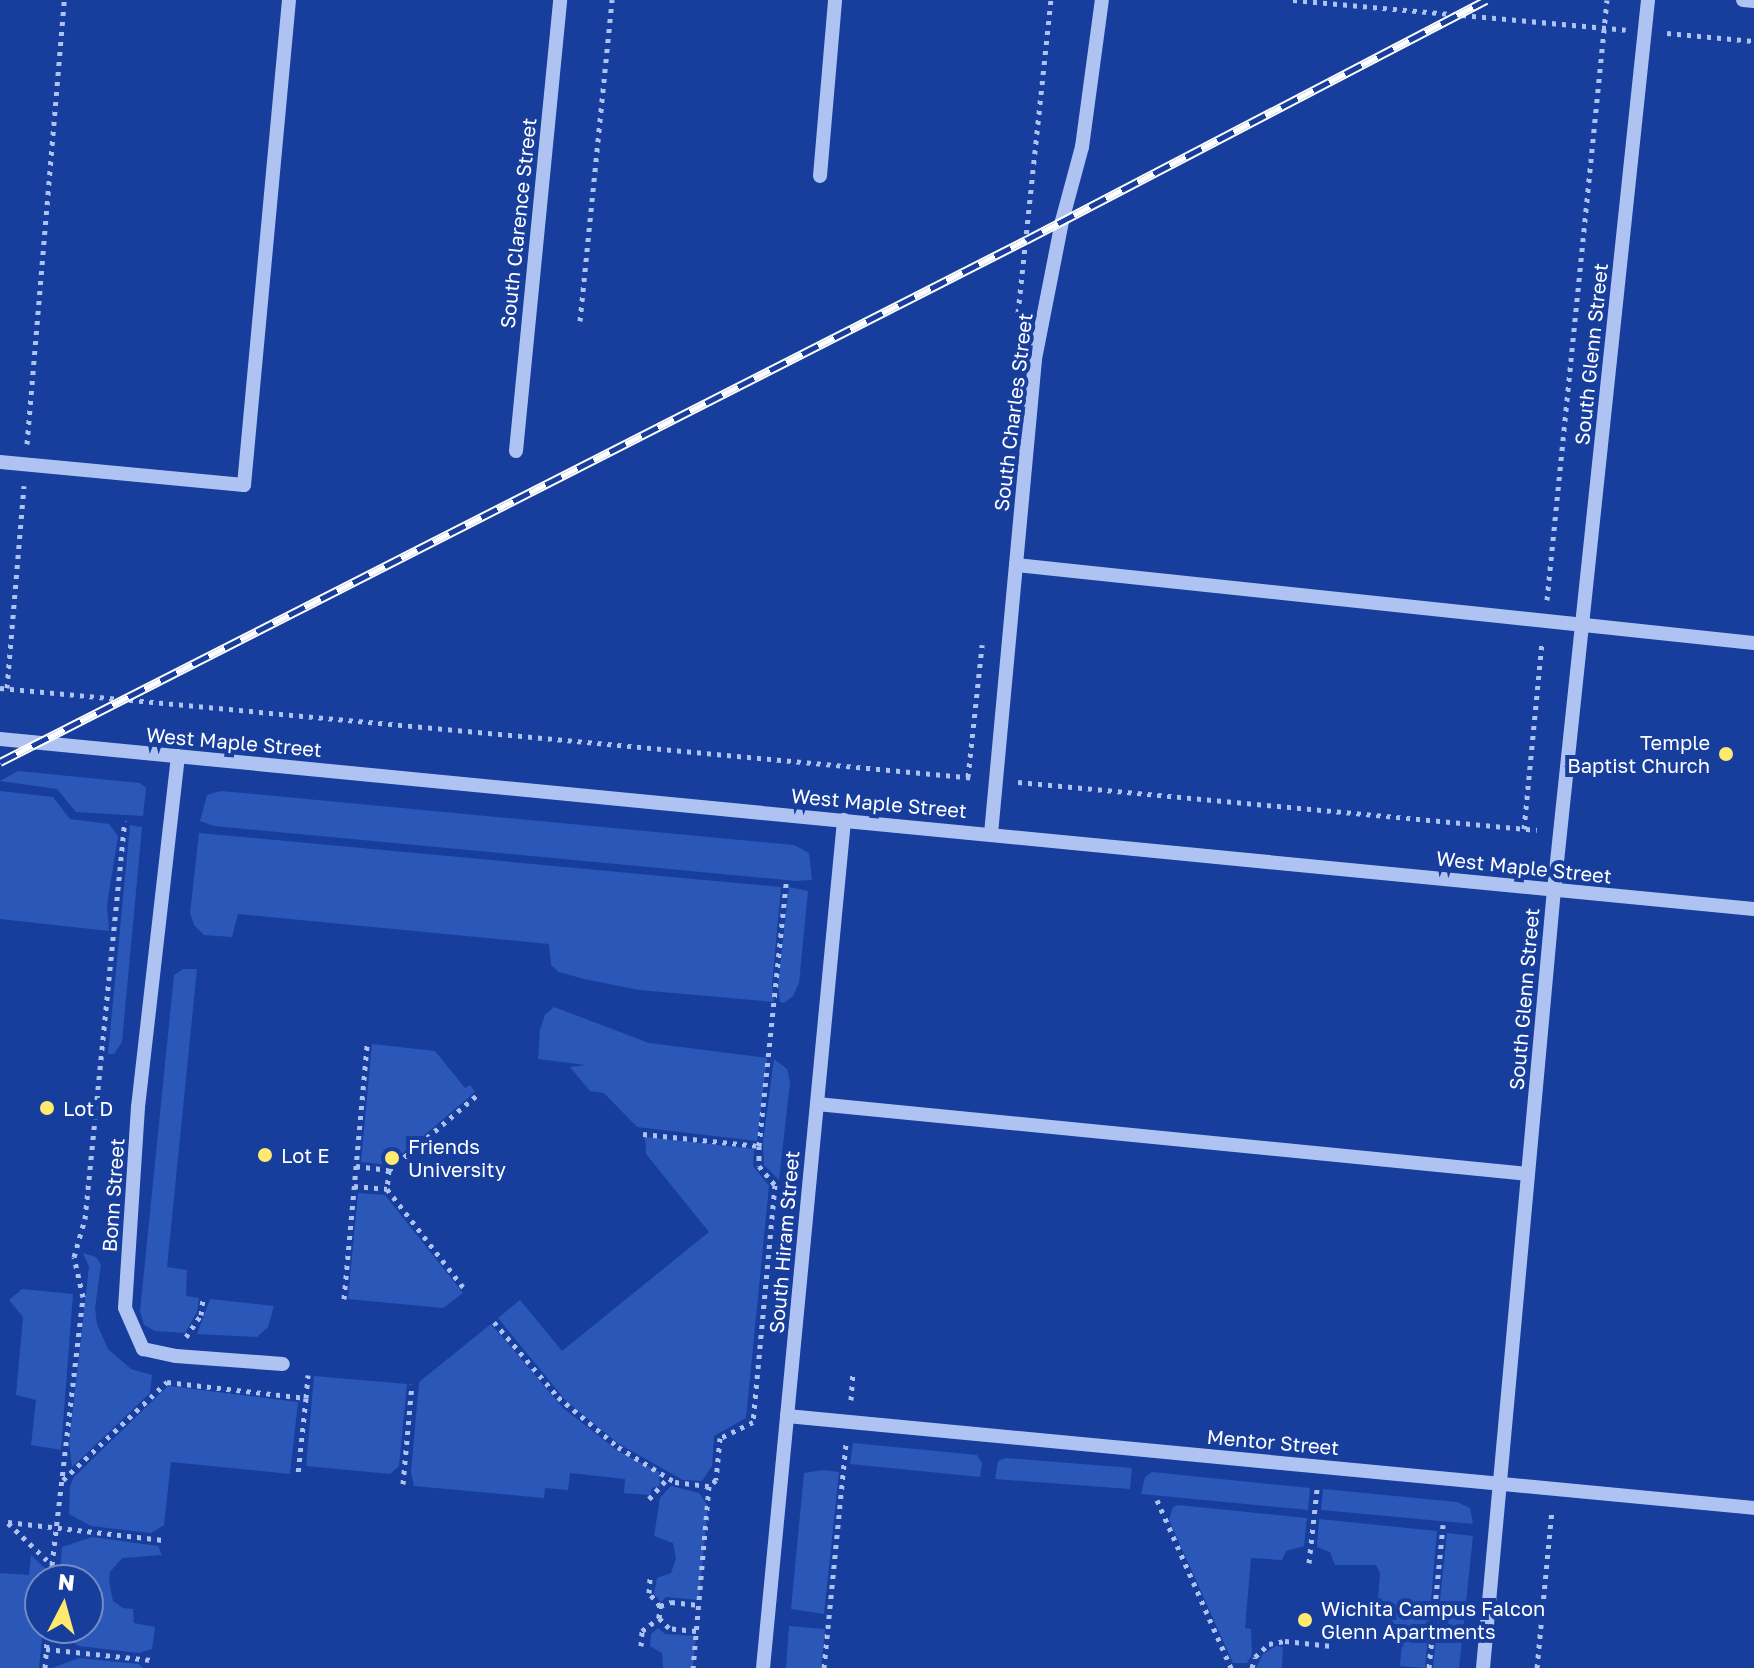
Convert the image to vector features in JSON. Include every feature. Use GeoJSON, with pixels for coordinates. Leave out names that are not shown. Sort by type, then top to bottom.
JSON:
{"type":"FeatureCollection","features":[{"type":"Feature","properties":{"kind":"street"},"geometry":{"type":"LineString","coordinates":[[0,462],[244,485],[289,0]]}},
{"type":"Feature","properties":{"kind":"street","name":"South Clarence Street"},"geometry":{"type":"LineString","coordinates":[[516,451],[560,0]]}},
{"type":"Feature","properties":{"kind":"street"},"geometry":{"type":"LineString","coordinates":[[820,176],[835,0]]}},
{"type":"Feature","properties":{"kind":"street","name":"South Charles Street"},"geometry":{"type":"LineString","coordinates":[[991,834],[1035,359],[1062,221],[1082,147],[1102,0]]}},
{"type":"Feature","properties":{"kind":"street","name":"South Glenn Street"},"geometry":{"type":"LineString","coordinates":[[1483,1668],[1554,890],[1648,0]]}},
{"type":"Feature","properties":{"kind":"street"},"geometry":{"type":"LineString","coordinates":[[1743,0],[1754,1]]}},
{"type":"Feature","properties":{"kind":"street"},"geometry":{"type":"LineString","coordinates":[[1016,565],[1754,643]]}},
{"type":"Feature","properties":{"kind":"street","name":"West Maple Street"},"geometry":{"type":"LineString","coordinates":[[0,739],[1754,909]]}},
{"type":"Feature","properties":{"kind":"street","name":"Bonn Street"},"geometry":{"type":"LineString","coordinates":[[178,756],[138,1107],[125,1308],[143,1349],[176,1356],[283,1364]]}},
{"type":"Feature","properties":{"kind":"street","name":"South Hiram Street"},"geometry":{"type":"LineString","coordinates":[[763,1668],[844,820]]}},
{"type":"Feature","properties":{"kind":"street"},"geometry":{"type":"LineString","coordinates":[[817,1104],[1528,1174]]}},
{"type":"Feature","properties":{"kind":"street","name":"Mentor Street"},"geometry":{"type":"LineString","coordinates":[[787,1416],[1754,1508]]}},
{"type":"Feature","properties":{"kind":"path"},"geometry":{"type":"LineString","coordinates":[[64,0],[4,688],[1560,832]]}},
{"type":"Feature","properties":{"kind":"path"},"geometry":{"type":"LineString","coordinates":[[580,321],[612,0]]}},
{"type":"Feature","properties":{"kind":"path"},"geometry":{"type":"LineString","coordinates":[[1293,0],[1754,41]]}},
{"type":"Feature","properties":{"kind":"path"},"geometry":{"type":"LineString","coordinates":[[1524,829],[1607,0]]}},
{"type":"Feature","properties":{"kind":"path"},"geometry":{"type":"LineString","coordinates":[[52,1564],[83,1297],[74,1257],[85,1219],[125,821]]}},
{"type":"Feature","properties":{"kind":"path"},"geometry":{"type":"LineString","coordinates":[[693,1668],[709,1486],[716,1480],[720,1438],[753,1422],[775,1185],[759,1166],[759,1146],[786,883]]}},
{"type":"Feature","properties":{"kind":"path"},"geometry":{"type":"LineString","coordinates":[[344,1299],[367,1044]]}},
{"type":"Feature","properties":{"kind":"path"},"geometry":{"type":"LineString","coordinates":[[466,1291],[387,1189],[389,1170],[477,1095]]}},
{"type":"Feature","properties":{"kind":"path"},"geometry":{"type":"LineString","coordinates":[[643,1134],[759,1146]]}},
{"type":"Feature","properties":{"kind":"path"},"geometry":{"type":"LineString","coordinates":[[356,1166],[389,1170]]}},
{"type":"Feature","properties":{"kind":"path"},"geometry":{"type":"LineString","coordinates":[[354,1186],[387,1189]]}},
{"type":"Feature","properties":{"kind":"path"},"geometry":{"type":"LineString","coordinates":[[494,1322],[558,1397],[618,1447],[675,1482],[709,1486]]}},
{"type":"Feature","properties":{"kind":"path"},"geometry":{"type":"LineString","coordinates":[[824,1668],[853,1374]]}},
{"type":"Feature","properties":{"kind":"path"},"geometry":{"type":"LineString","coordinates":[[298,1474],[308,1375]]}},
{"type":"Feature","properties":{"kind":"path"},"geometry":{"type":"LineString","coordinates":[[62,1481],[167,1382],[306,1398]]}},
{"type":"Feature","properties":{"kind":"path"},"geometry":{"type":"LineString","coordinates":[[403,1484],[412,1384]]}},
{"type":"Feature","properties":{"kind":"path"},"geometry":{"type":"LineString","coordinates":[[649,1499],[668,1478]]}},
{"type":"Feature","properties":{"kind":"path"},"geometry":{"type":"LineString","coordinates":[[1309,1563],[1318,1488]]}},
{"type":"Feature","properties":{"kind":"path"},"geometry":{"type":"LineString","coordinates":[[1537,1668],[1554,1488]]}},
{"type":"Feature","properties":{"kind":"path"},"geometry":{"type":"LineString","coordinates":[[1157,1500],[1231,1668]]}},
{"type":"Feature","properties":{"kind":"path"},"geometry":{"type":"LineString","coordinates":[[51,1564],[8,1522],[163,1540]]}},
{"type":"Feature","properties":{"kind":"path"},"geometry":{"type":"LineString","coordinates":[[1429,1668],[1443,1525]]}},
{"type":"Feature","properties":{"kind":"path"},"geometry":{"type":"LineString","coordinates":[[641,1646],[642,1631],[659,1618],[660,1606],[649,1593],[650,1577]]}},
{"type":"Feature","properties":{"kind":"path"},"geometry":{"type":"LineString","coordinates":[[660,1606],[671,1602],[699,1605]]}},
{"type":"Feature","properties":{"kind":"path"},"geometry":{"type":"LineString","coordinates":[[659,1618],[669,1628],[696,1631]]}},
{"type":"Feature","properties":{"kind":"path"},"geometry":{"type":"LineString","coordinates":[[1252,1668],[1255,1657],[1269,1644],[1285,1641],[1332,1646]]}},
{"type":"Feature","properties":{"kind":"path"},"geometry":{"type":"LineString","coordinates":[[45,1668],[46,1644]]}},
{"type":"Feature","properties":{"kind":"path"},"geometry":{"type":"LineString","coordinates":[[46,1649],[151,1660]]}},
{"type":"Feature","properties":{"kind":"shaded area"},"geometry":{"type":"Polygon","coordinates":[[[18,771],[140,783],[146,788],[143,816],[76,812],[57,789],[0,781],[18,771]]]}},
{"type":"Feature","properties":{"kind":"shaded area"},"geometry":{"type":"Polygon","coordinates":[[[0,791],[53,797],[70,819],[109,824],[118,836],[107,905],[109,931],[0,919],[0,791]]]}},
{"type":"Feature","properties":{"kind":"shaded area"},"geometry":{"type":"Polygon","coordinates":[[[221,791],[794,845],[809,853],[812,880],[796,881],[214,826],[200,821],[207,795],[221,791]]]}},
{"type":"Feature","properties":{"kind":"shaded area"},"geometry":{"type":"Polygon","coordinates":[[[130,825],[142,827],[122,1042],[114,1054],[108,1054],[130,825]]]}},
{"type":"Feature","properties":{"kind":"shaded area"},"geometry":{"type":"Polygon","coordinates":[[[199,833],[781,887],[772,985],[774,1002],[639,990],[584,979],[559,972],[551,965],[549,944],[238,914],[232,937],[204,935],[194,925],[190,913],[199,833]]]}},
{"type":"Feature","properties":{"kind":"shaded area"},"geometry":{"type":"Polygon","coordinates":[[[789,887],[808,891],[799,983],[793,996],[784,1003],[780,1002],[778,985],[789,887]]]}},
{"type":"Feature","properties":{"kind":"shaded area"},"geometry":{"type":"Polygon","coordinates":[[[183,969],[197,969],[167,1267],[187,1270],[186,1296],[199,1298],[197,1312],[185,1333],[155,1331],[144,1325],[140,1311],[174,975],[183,969]]]}},
{"type":"Feature","properties":{"kind":"shaded area"},"geometry":{"type":"Polygon","coordinates":[[[554,1007],[649,1043],[767,1058],[757,1141],[637,1127],[604,1093],[590,1091],[570,1067],[586,1065],[538,1059],[540,1029],[545,1015],[554,1007]]]}},
{"type":"Feature","properties":{"kind":"shaded area"},"geometry":{"type":"Polygon","coordinates":[[[372,1044],[435,1051],[465,1088],[470,1085],[475,1092],[389,1165],[361,1162],[372,1044]]]}},
{"type":"Feature","properties":{"kind":"shaded area"},"geometry":{"type":"Polygon","coordinates":[[[774,1059],[787,1069],[790,1082],[779,1180],[764,1165],[763,1142],[774,1059]]]}},
{"type":"Feature","properties":{"kind":"shaded area"},"geometry":{"type":"Polygon","coordinates":[[[645,1137],[754,1149],[753,1166],[769,1186],[746,1418],[714,1436],[712,1466],[702,1481],[683,1480],[619,1444],[566,1401],[498,1318],[520,1300],[562,1351],[709,1232],[646,1154],[645,1137]]]}},
{"type":"Feature","properties":{"kind":"shaded area"},"geometry":{"type":"Polygon","coordinates":[[[358,1193],[385,1195],[463,1293],[443,1308],[348,1299],[358,1193]]]}},
{"type":"Feature","properties":{"kind":"shaded area"},"geometry":{"type":"Polygon","coordinates":[[[83,1253],[96,1257],[101,1265],[95,1308],[97,1324],[108,1349],[131,1369],[152,1375],[150,1393],[72,1467],[69,1443],[89,1267],[83,1253]]]}},
{"type":"Feature","properties":{"kind":"shaded area"},"geometry":{"type":"Polygon","coordinates":[[[22,1289],[73,1294],[61,1450],[31,1445],[36,1400],[16,1395],[23,1317],[9,1300],[22,1289]]]}},
{"type":"Feature","properties":{"kind":"shaded area"},"geometry":{"type":"Polygon","coordinates":[[[210,1299],[274,1306],[268,1327],[257,1337],[197,1334],[210,1299]]]}},
{"type":"Feature","properties":{"kind":"shaded area"},"geometry":{"type":"Polygon","coordinates":[[[491,1324],[563,1408],[618,1451],[659,1472],[660,1486],[652,1488],[650,1495],[624,1493],[625,1479],[570,1473],[568,1490],[545,1488],[544,1498],[414,1486],[411,1472],[419,1382],[491,1324]]]}},
{"type":"Feature","properties":{"kind":"shaded area"},"geometry":{"type":"Polygon","coordinates":[[[314,1376],[407,1384],[399,1466],[390,1474],[306,1466],[314,1376]]]}},
{"type":"Feature","properties":{"kind":"shaded area"},"geometry":{"type":"Polygon","coordinates":[[[168,1386],[298,1402],[290,1474],[171,1462],[164,1525],[151,1533],[91,1526],[69,1514],[70,1486],[74,1477],[168,1386]]]}},
{"type":"Feature","properties":{"kind":"shaded area"},"geometry":{"type":"Polygon","coordinates":[[[853,1443],[977,1455],[982,1463],[980,1477],[850,1464],[853,1443]]]}},
{"type":"Feature","properties":{"kind":"shaded area"},"geometry":{"type":"Polygon","coordinates":[[[1006,1458],[1132,1468],[1130,1489],[995,1479],[998,1461],[1006,1458]]]}},
{"type":"Feature","properties":{"kind":"shaded area"},"geometry":{"type":"Polygon","coordinates":[[[822,1470],[839,1472],[824,1614],[791,1609],[804,1473],[822,1470]]]}},
{"type":"Feature","properties":{"kind":"shaded area"},"geometry":{"type":"Polygon","coordinates":[[[1152,1472],[1310,1488],[1308,1510],[1141,1494],[1145,1477],[1152,1472]]]}},
{"type":"Feature","properties":{"kind":"shaded area"},"geometry":{"type":"Polygon","coordinates":[[[671,1486],[699,1493],[708,1506],[699,1600],[666,1597],[661,1602],[654,1594],[657,1578],[671,1573],[676,1559],[673,1543],[654,1536],[660,1498],[671,1486]]]}},
{"type":"Feature","properties":{"kind":"shaded area"},"geometry":{"type":"Polygon","coordinates":[[[1323,1489],[1457,1502],[1470,1508],[1473,1524],[1321,1510],[1323,1489]]]}},
{"type":"Feature","properties":{"kind":"shaded area"},"geometry":{"type":"Polygon","coordinates":[[[1178,1505],[1307,1518],[1304,1546],[1286,1551],[1282,1560],[1251,1558],[1245,1628],[1251,1629],[1252,1654],[1247,1663],[1233,1663],[1169,1520],[1173,1507],[1178,1505]]]}},
{"type":"Feature","properties":{"kind":"shaded area"},"geometry":{"type":"Polygon","coordinates":[[[1319,1519],[1437,1531],[1425,1668],[1400,1666],[1403,1632],[1396,1631],[1387,1620],[1366,1612],[1367,1605],[1378,1599],[1380,1573],[1376,1565],[1335,1565],[1330,1552],[1317,1547],[1319,1519]]]}},
{"type":"Feature","properties":{"kind":"shaded area"},"geometry":{"type":"Polygon","coordinates":[[[1447,1533],[1473,1536],[1459,1668],[1433,1668],[1447,1533]]]}},
{"type":"Feature","properties":{"kind":"shaded area"},"geometry":{"type":"Polygon","coordinates":[[[92,1537],[158,1546],[162,1555],[122,1558],[110,1572],[109,1581],[113,1601],[123,1608],[133,1609],[134,1623],[155,1627],[152,1649],[139,1653],[76,1644],[104,1644],[104,1564],[60,1564],[62,1547],[92,1537]]]}},
{"type":"Feature","properties":{"kind":"shaded area"},"geometry":{"type":"Polygon","coordinates":[[[31,1555],[41,1564],[30,1564],[31,1555]]]}},
{"type":"Feature","properties":{"kind":"shaded area"},"geometry":{"type":"Polygon","coordinates":[[[0,1573],[24,1575],[24,1644],[41,1644],[39,1668],[0,1668],[0,1573]]]}},
{"type":"Feature","properties":{"kind":"shaded area"},"geometry":{"type":"Polygon","coordinates":[[[789,1626],[825,1629],[821,1668],[786,1668],[789,1626]]]}},
{"type":"Feature","properties":{"kind":"shaded area"},"geometry":{"type":"Polygon","coordinates":[[[658,1628],[665,1634],[696,1636],[693,1668],[663,1668],[662,1653],[650,1646],[651,1634],[658,1628]]]}},
{"type":"Feature","properties":{"kind":"shaded area"},"geometry":{"type":"Polygon","coordinates":[[[1276,1646],[1283,1647],[1282,1668],[1256,1668],[1263,1654],[1276,1646]]]}},
{"type":"Feature","properties":{"kind":"shaded area"},"geometry":{"type":"Polygon","coordinates":[[[79,1658],[139,1664],[143,1668],[52,1668],[79,1658]]]}},
{"type":"Feature","properties":{"kind":"railway"},"geometry":{"type":"LineString","coordinates":[[0,762],[1026,240],[1486,0]]}},
{"type":"Feature","properties":{"kind":"place","name":"Temple Baptist Church"},"geometry":{"type":"Point","coordinates":[1726,754]}},
{"type":"Feature","properties":{"kind":"place","name":"Lot D"},"geometry":{"type":"Point","coordinates":[47,1108]}},
{"type":"Feature","properties":{"kind":"place","name":"Lot E"},"geometry":{"type":"Point","coordinates":[265,1155]}},
{"type":"Feature","properties":{"kind":"place","name":"Friends University"},"geometry":{"type":"Point","coordinates":[392,1158]}},
{"type":"Feature","properties":{"kind":"place","name":"Wichita Campus Falcon Glenn Apartments"},"geometry":{"type":"Point","coordinates":[1305,1620]}}]}
